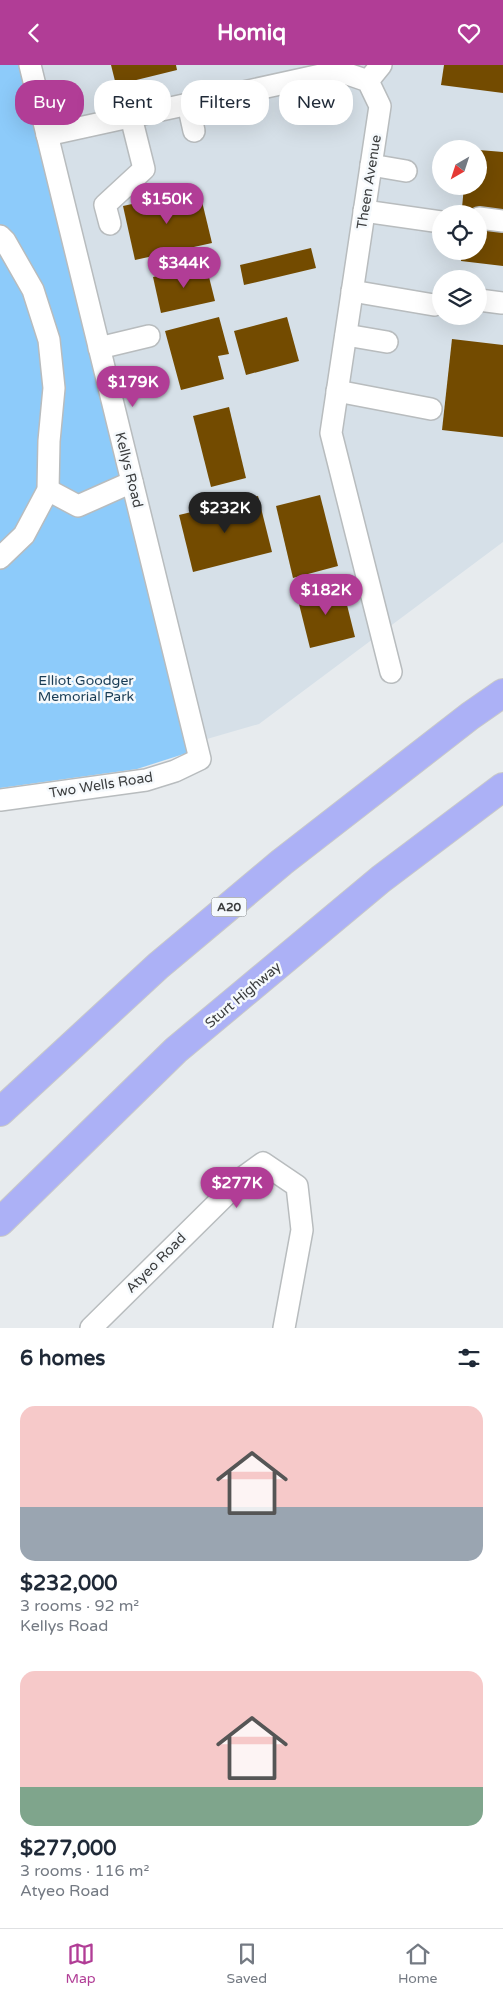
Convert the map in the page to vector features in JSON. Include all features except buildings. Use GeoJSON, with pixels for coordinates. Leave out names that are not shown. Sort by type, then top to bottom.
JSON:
{"type":"FeatureCollection","features":[{"type":"Feature","properties":{"kind":"highway","name":"A20"},"geometry":{"type":"LineString","coordinates":[[0,1112],[165,960],[282,862],[470,716],[503,693]]}},
{"type":"Feature","properties":{"kind":"highway","name":"Sturt Highway"},"geometry":{"type":"LineString","coordinates":[[0,1222],[176,1050],[381,879],[503,787]]}},
{"type":"Feature","properties":{"kind":"street","name":"Kellys Road"},"geometry":{"type":"LineString","coordinates":[[30,65],[200,759]]}},
{"type":"Feature","properties":{"kind":"street","name":"Theen Avenue"},"geometry":{"type":"LineString","coordinates":[[269,86],[339,71],[374,73],[380,106],[331,433],[391,672]]}},
{"type":"Feature","properties":{"kind":"street","name":"Theen Avenue"},"geometry":{"type":"LineString","coordinates":[[47,135],[94,125]]}},
{"type":"Feature","properties":{"kind":"street"},"geometry":{"type":"LineString","coordinates":[[110,224],[105,205],[144,169],[133,125]]}},
{"type":"Feature","properties":{"kind":"street"},"geometry":{"type":"LineString","coordinates":[[193,125],[194,131]]}},
{"type":"Feature","properties":{"kind":"street"},"geometry":{"type":"LineString","coordinates":[[371,165],[406,171]]}},
{"type":"Feature","properties":{"kind":"street"},"geometry":{"type":"LineString","coordinates":[[364,211],[432,221]]}},
{"type":"Feature","properties":{"kind":"street"},"geometry":{"type":"LineString","coordinates":[[487,219],[503,221]]}},
{"type":"Feature","properties":{"kind":"street"},"geometry":{"type":"LineString","coordinates":[[0,236],[5,241],[33,290],[49,340],[54,388],[49,441],[48,490],[24,535],[0,559]]}},
{"type":"Feature","properties":{"kind":"street"},"geometry":{"type":"LineString","coordinates":[[352,291],[432,305]]}},
{"type":"Feature","properties":{"kind":"street"},"geometry":{"type":"LineString","coordinates":[[487,301],[502,303]]}},
{"type":"Feature","properties":{"kind":"street"},"geometry":{"type":"LineString","coordinates":[[346,335],[386,342]]}},
{"type":"Feature","properties":{"kind":"street"},"geometry":{"type":"LineString","coordinates":[[99,348],[149,336]]}},
{"type":"Feature","properties":{"kind":"street"},"geometry":{"type":"LineString","coordinates":[[337,391],[431,409]]}},
{"type":"Feature","properties":{"kind":"street"},"geometry":{"type":"LineString","coordinates":[[48,490],[78,505],[132,482]]}},
{"type":"Feature","properties":{"kind":"street","name":"Two Wells Road"},"geometry":{"type":"LineString","coordinates":[[0,800],[146,781],[200,759]]}},
{"type":"Feature","properties":{"kind":"street","name":"Atyeo Road"},"geometry":{"type":"LineString","coordinates":[[91,1328],[244,1176],[263,1163],[297,1186],[302,1230],[284,1328]]}},
{"type":"Feature","properties":{"kind":"shaded area"},"geometry":{"type":"Polygon","coordinates":[[[12,65],[503,65],[503,542],[259,724],[176,748],[26,125],[84,125],[84,80],[16,80],[12,65]]]}},
{"type":"Feature","properties":{"kind":"green space","name":"Elliot Goodger Memorial Park"},"geometry":{"type":"Polygon","coordinates":[[[0,65],[19,65],[23,80],[15,80],[15,125],[34,125],[190,752],[137,769],[0,788],[0,65]]]}}]}
